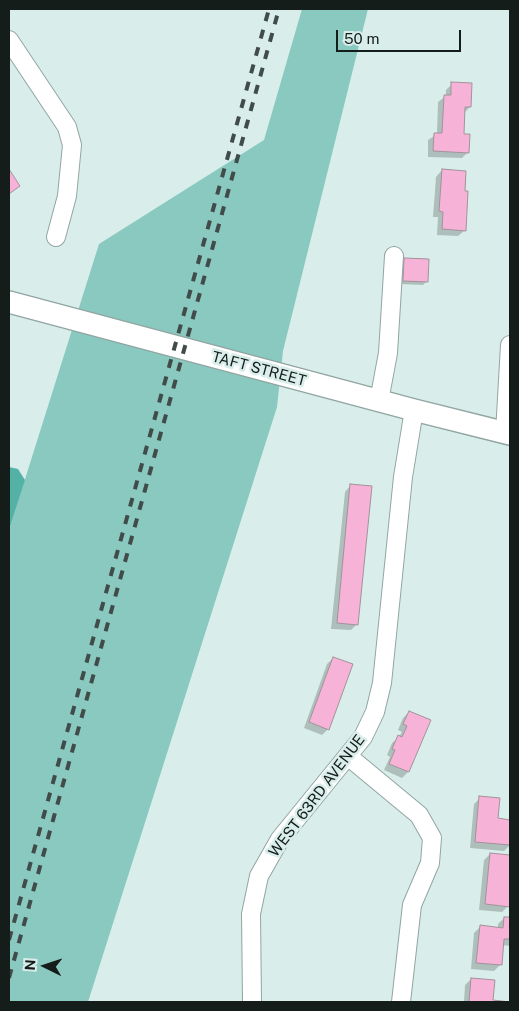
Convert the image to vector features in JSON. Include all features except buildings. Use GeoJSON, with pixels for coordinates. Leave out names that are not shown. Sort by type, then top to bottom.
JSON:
{"type":"FeatureCollection","features":[{"type":"Feature","properties":{"kind":"main road","name":"TAFT STREET"},"geometry":{"type":"LineString","coordinates":[[9,302],[379,401],[508,433]]}},
{"type":"Feature","properties":{"kind":"street"},"geometry":{"type":"LineString","coordinates":[[9,40],[67,127],[72,145],[67,196],[56,237]]}},
{"type":"Feature","properties":{"kind":"street"},"geometry":{"type":"LineString","coordinates":[[379,401],[388,353],[394,256]]}},
{"type":"Feature","properties":{"kind":"street"},"geometry":{"type":"LineString","coordinates":[[508,433],[510,345]]}},
{"type":"Feature","properties":{"kind":"street","name":"WEST 63RD AVENUE"},"geometry":{"type":"LineString","coordinates":[[252,1002],[251,914],[259,876],[280,839],[349,757],[363,737],[371,720],[382,683],[403,477],[414,410]]}},
{"type":"Feature","properties":{"kind":"street"},"geometry":{"type":"LineString","coordinates":[[349,757],[419,815],[432,838],[430,863],[412,905],[401,1002]]}},
{"type":"Feature","properties":{"kind":"shaded area"},"geometry":{"type":"Polygon","coordinates":[[[302,9],[368,9],[283,351],[277,407],[88,1002],[9,1002],[9,530],[99,244],[264,140],[302,9]]]}},
{"type":"Feature","properties":{"kind":"shaded area"},"geometry":{"type":"Polygon","coordinates":[[[9,467],[18,469],[25,480],[9,530],[9,467]]]}},
{"type":"Feature","properties":{"kind":"railway"},"geometry":{"type":"LineString","coordinates":[[9,940],[269,9]]}},
{"type":"Feature","properties":{"kind":"railway"},"geometry":{"type":"LineString","coordinates":[[9,978],[279,9]]}}]}
